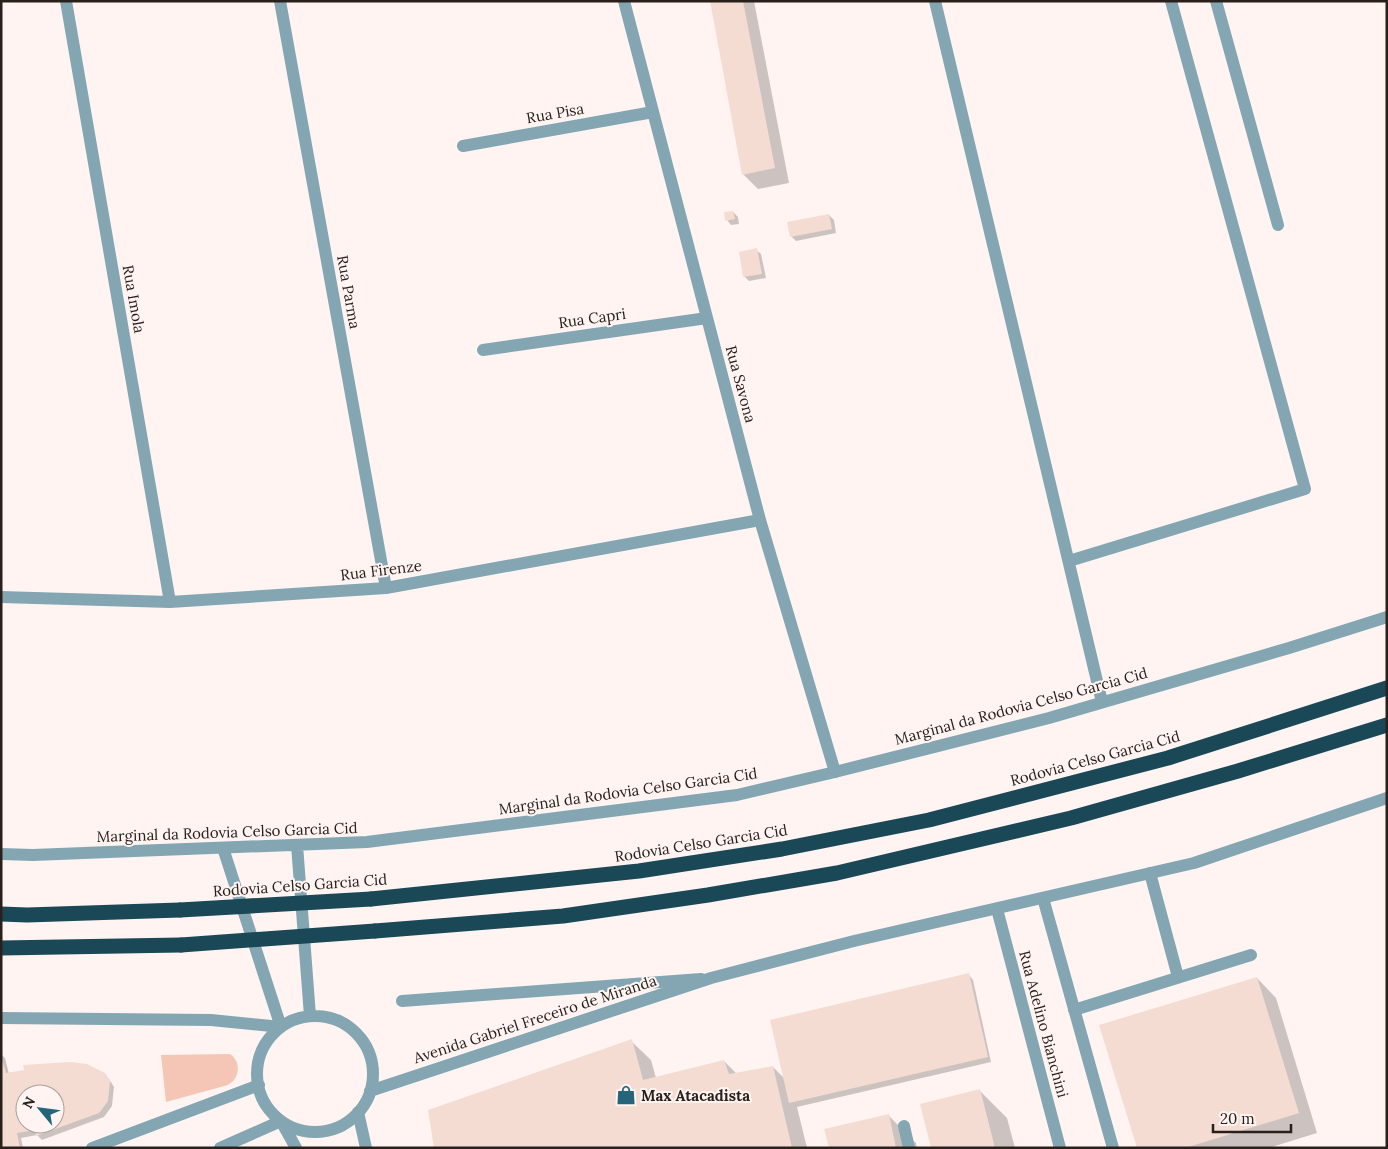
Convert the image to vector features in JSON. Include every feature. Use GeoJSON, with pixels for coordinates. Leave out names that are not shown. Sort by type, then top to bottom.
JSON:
{"type":"FeatureCollection","features":[{"type":"Feature","properties":{"kind":"highway","name":"Rodovia Celso Garcia Cid"},"geometry":{"type":"LineString","coordinates":[[1,914],[27,915],[180,910],[371,899],[639,871],[782,849],[929,820],[1168,758],[1387,688]]}},
{"type":"Feature","properties":{"kind":"highway"},"geometry":{"type":"LineString","coordinates":[[1,948],[181,945],[375,931],[564,916],[708,895],[837,873],[1071,818],[1238,771],[1387,724]]}},
{"type":"Feature","properties":{"kind":"street","name":"Rua Imola"},"geometry":{"type":"LineString","coordinates":[[66,1],[170,602]]}},
{"type":"Feature","properties":{"kind":"street","name":"Rua Parma"},"geometry":{"type":"LineString","coordinates":[[280,1],[386,588]]}},
{"type":"Feature","properties":{"kind":"street","name":"Rua Savona"},"geometry":{"type":"LineString","coordinates":[[624,1],[760,520],[835,772]]}},
{"type":"Feature","properties":{"kind":"street"},"geometry":{"type":"LineString","coordinates":[[935,1],[1102,702]]}},
{"type":"Feature","properties":{"kind":"street"},"geometry":{"type":"LineString","coordinates":[[1069,561],[1305,489],[1171,1]]}},
{"type":"Feature","properties":{"kind":"street"},"geometry":{"type":"LineString","coordinates":[[1216,1],[1278,225]]}},
{"type":"Feature","properties":{"kind":"street","name":"Rua Pisa"},"geometry":{"type":"LineString","coordinates":[[463,146],[653,112]]}},
{"type":"Feature","properties":{"kind":"street","name":"Rua Capri"},"geometry":{"type":"LineString","coordinates":[[482,350],[707,318]]}},
{"type":"Feature","properties":{"kind":"street","name":"Rua Firenze"},"geometry":{"type":"LineString","coordinates":[[1,597],[170,602],[386,588],[760,520]]}},
{"type":"Feature","properties":{"kind":"street","name":"Marginal da Rodovia Celso Garcia Cid"},"geometry":{"type":"LineString","coordinates":[[1,854],[33,855],[368,842],[737,795],[1049,718],[1289,648],[1387,617]]}},
{"type":"Feature","properties":{"kind":"street"},"geometry":{"type":"LineString","coordinates":[[402,1001],[711,978],[854,941],[1194,863],[1387,798]]}},
{"type":"Feature","properties":{"kind":"street"},"geometry":{"type":"LineString","coordinates":[[297,845],[310,1016]]}},
{"type":"Feature","properties":{"kind":"street"},"geometry":{"type":"LineString","coordinates":[[222,848],[280,1027]]}},
{"type":"Feature","properties":{"kind":"street"},"geometry":{"type":"LineString","coordinates":[[1150,873],[1178,977]]}},
{"type":"Feature","properties":{"kind":"street"},"geometry":{"type":"LineString","coordinates":[[1043,898],[1113,1148]]}},
{"type":"Feature","properties":{"kind":"street","name":"Rua Adelino Bianchini"},"geometry":{"type":"LineString","coordinates":[[997,908],[1060,1148]]}},
{"type":"Feature","properties":{"kind":"street"},"geometry":{"type":"LineString","coordinates":[[1074,1010],[1251,955]]}},
{"type":"Feature","properties":{"kind":"street","name":"Avenida Gabriel Freceiro de Miranda"},"geometry":{"type":"LineString","coordinates":[[370,1092],[711,978]]}},
{"type":"Feature","properties":{"kind":"street"},"geometry":{"type":"LineString","coordinates":[[310,1016],[335,1019],[356,1032],[364,1042],[371,1060],[373,1079],[366,1102],[358,1112],[341,1125],[322,1131],[294,1128],[282,1121],[271,1111],[263,1099],[259,1085],[260,1059],[264,1047],[271,1036],[280,1027],[299,1018],[310,1016]]}},
{"type":"Feature","properties":{"kind":"street"},"geometry":{"type":"LineString","coordinates":[[1,1018],[211,1020],[280,1027]]}},
{"type":"Feature","properties":{"kind":"street"},"geometry":{"type":"LineString","coordinates":[[92,1148],[259,1085]]}},
{"type":"Feature","properties":{"kind":"street"},"geometry":{"type":"LineString","coordinates":[[358,1112],[366,1148]]}},
{"type":"Feature","properties":{"kind":"street"},"geometry":{"type":"LineString","coordinates":[[220,1148],[282,1121]]}},
{"type":"Feature","properties":{"kind":"street"},"geometry":{"type":"LineString","coordinates":[[282,1121],[296,1148]]}},
{"type":"Feature","properties":{"kind":"street"},"geometry":{"type":"LineString","coordinates":[[904,1126],[909,1148]]}},
{"type":"Feature","properties":{"kind":"shaded area"},"geometry":{"type":"Polygon","coordinates":[[[230,1054],[235,1059],[238,1069],[236,1077],[228,1085],[166,1102],[161,1055],[230,1054]]]}},
{"type":"Feature","properties":{"kind":"building"},"geometry":{"type":"Polygon","coordinates":[[[710,1],[743,1],[775,168],[742,175],[710,1]]]}},
{"type":"Feature","properties":{"kind":"building"},"geometry":{"type":"Polygon","coordinates":[[[733,211],[735,219],[725,221],[724,212],[733,211]]]}},
{"type":"Feature","properties":{"kind":"building"},"geometry":{"type":"Polygon","coordinates":[[[829,214],[832,229],[790,237],[787,222],[829,214]]]}},
{"type":"Feature","properties":{"kind":"building"},"geometry":{"type":"Polygon","coordinates":[[[757,248],[762,274],[743,277],[739,252],[757,248]]]}},
{"type":"Feature","properties":{"kind":"building"},"geometry":{"type":"Polygon","coordinates":[[[969,973],[988,1057],[789,1103],[770,1020],[969,973]]]}},
{"type":"Feature","properties":{"kind":"building"},"geometry":{"type":"Polygon","coordinates":[[[1257,977],[1299,1113],[1185,1148],[1137,1148],[1099,1025],[1257,977]]]}},
{"type":"Feature","properties":{"kind":"building","name":"Max Atacadista"},"geometry":{"type":"Polygon","coordinates":[[[632,1039],[643,1080],[724,1060],[729,1074],[773,1066],[792,1148],[434,1148],[428,1110],[632,1039]]]}},
{"type":"Feature","properties":{"kind":"building"},"geometry":{"type":"Polygon","coordinates":[[[1,1057],[6,1073],[24,1070],[23,1065],[70,1062],[87,1064],[105,1073],[110,1081],[108,1101],[99,1113],[65,1125],[65,1084],[15,1084],[15,1134],[17,1134],[20,1148],[1,1148],[1,1057]]]}},
{"type":"Feature","properties":{"kind":"building"},"geometry":{"type":"Polygon","coordinates":[[[980,1089],[995,1148],[931,1148],[920,1104],[980,1089]]]}},
{"type":"Feature","properties":{"kind":"building"},"geometry":{"type":"Polygon","coordinates":[[[889,1114],[896,1148],[829,1148],[824,1129],[889,1114]]]}},
{"type":"Feature","properties":{"kind":"place","name":"Max Atacadista"},"geometry":{"type":"Point","coordinates":[626,1095]}}]}
